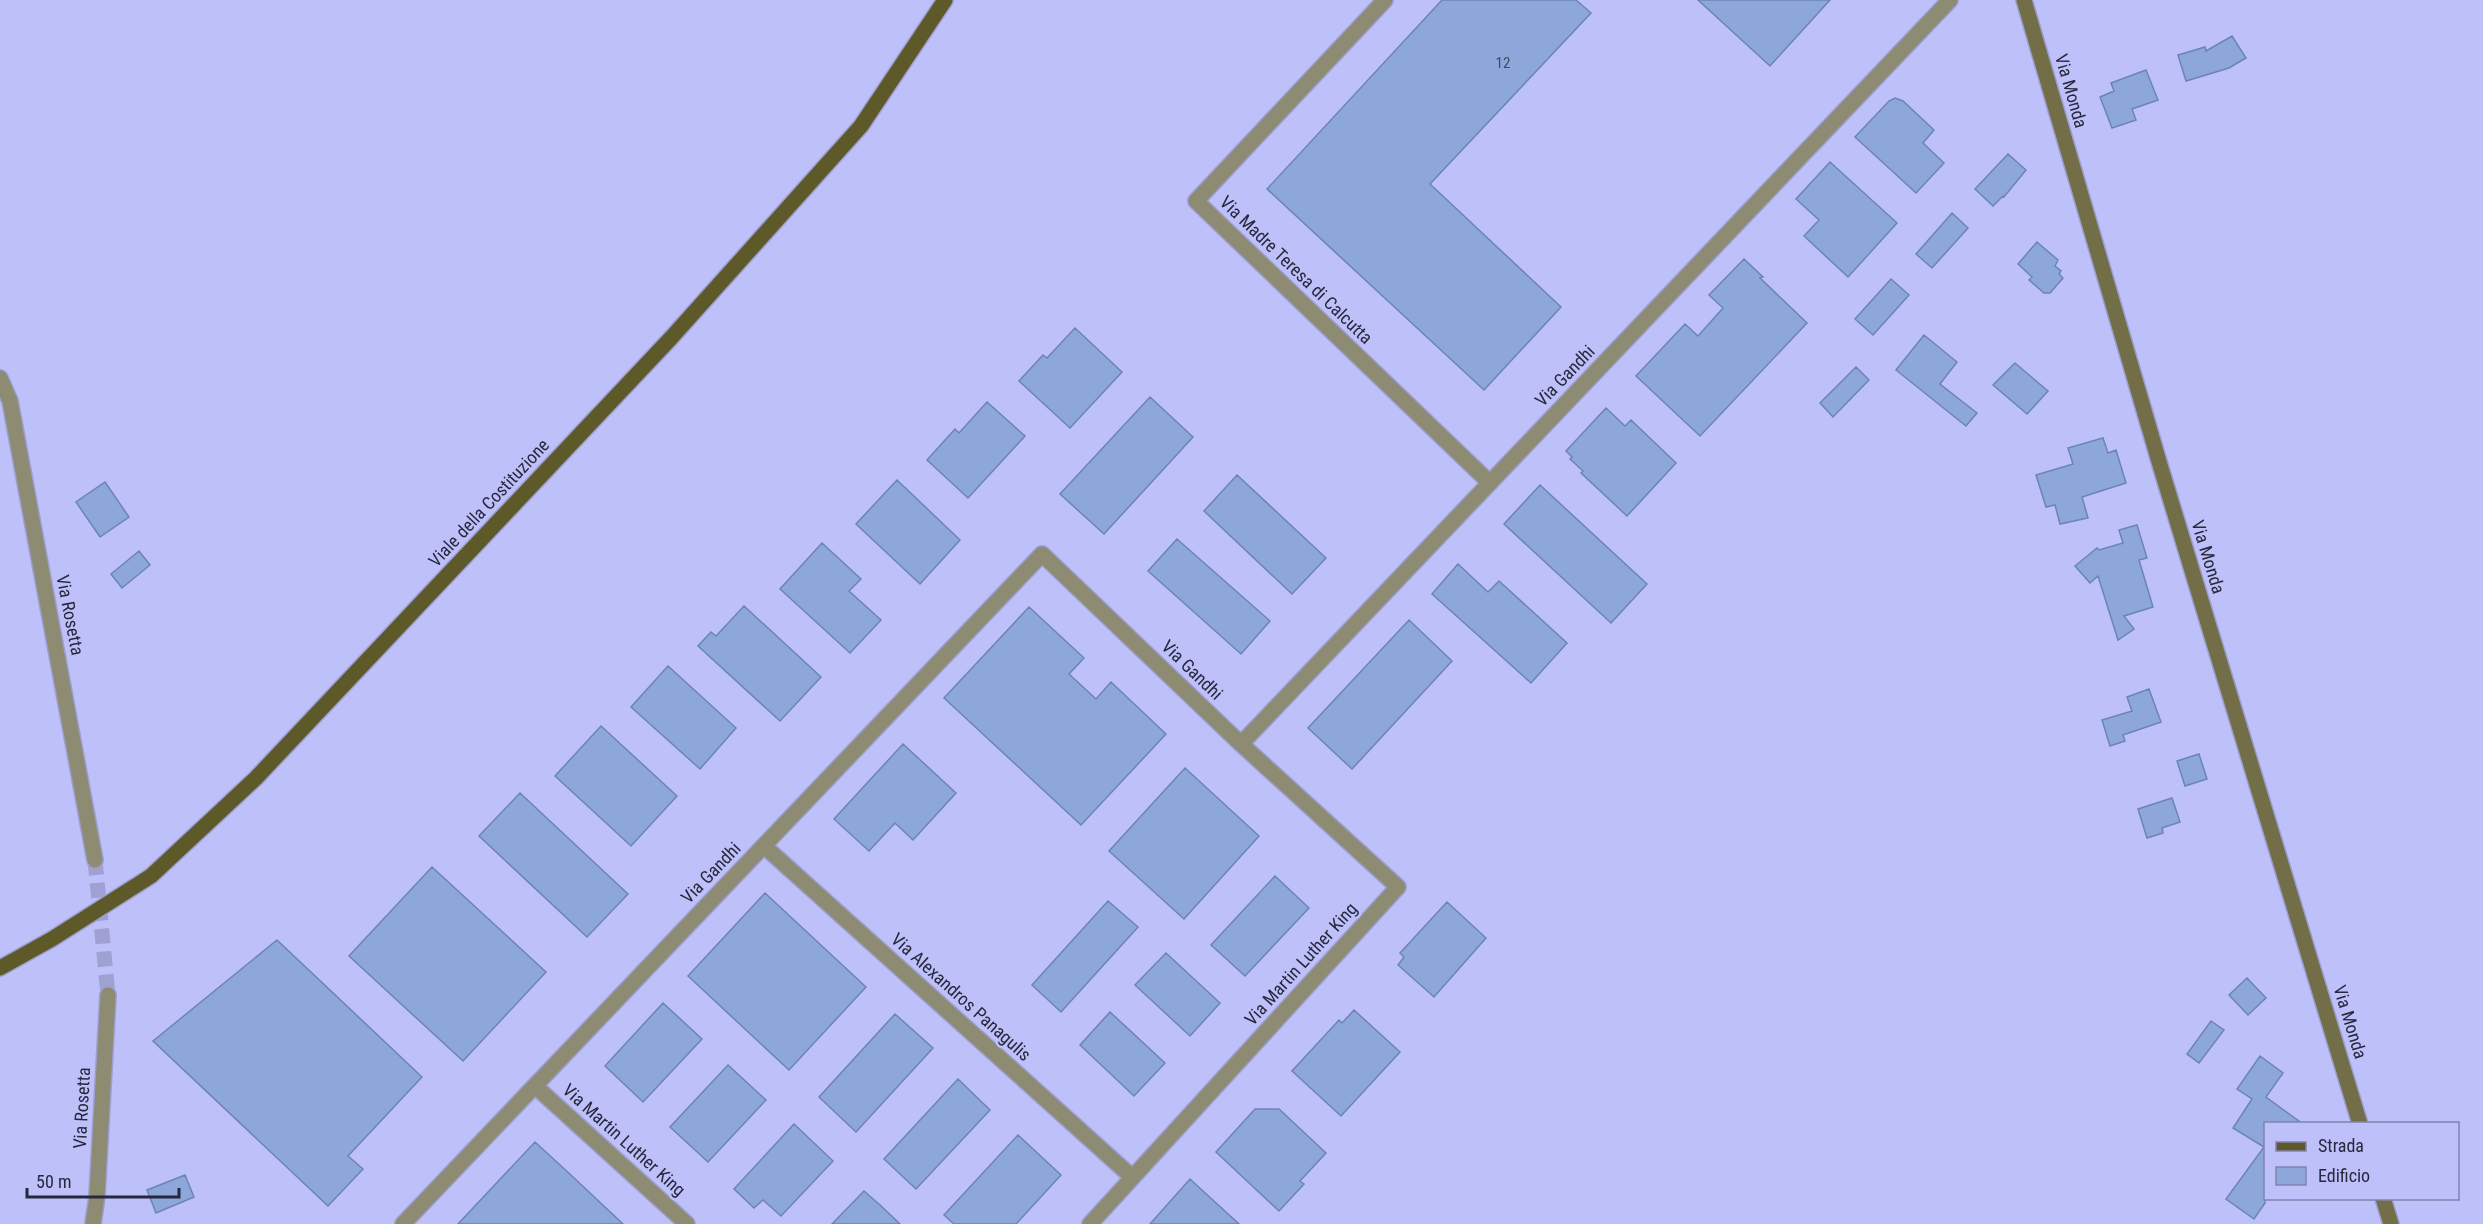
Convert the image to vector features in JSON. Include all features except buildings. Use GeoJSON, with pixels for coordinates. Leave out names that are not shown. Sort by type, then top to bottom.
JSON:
{"type":"FeatureCollection","features":[{"type":"Feature","properties":{"kind":"main road","name":"Viale della Costituzione"},"geometry":{"type":"LineString","coordinates":[[0,968],[52,939],[151,876],[256,778],[671,338],[861,126],[945,0]]}},
{"type":"Feature","properties":{"kind":"main road","name":"Via Monda"},"geometry":{"type":"LineString","coordinates":[[2024,0],[2160,465],[2359,1122]]}},
{"type":"Feature","properties":{"kind":"main road"},"geometry":{"type":"LineString","coordinates":[[2384,1200],[2391,1224]]}},
{"type":"Feature","properties":{"kind":"street","name":"Via Madre Teresa di Calcutta"},"geometry":{"type":"LineString","coordinates":[[1386,0],[1196,201],[1490,483]]}},
{"type":"Feature","properties":{"kind":"street","name":"Via Gandhi"},"geometry":{"type":"LineString","coordinates":[[403,1224],[1042,554],[1241,744],[1950,0]]}},
{"type":"Feature","properties":{"kind":"street","name":"Via Rosetta"},"geometry":{"type":"LineString","coordinates":[[0,378],[10,401],[95,860]]}},
{"type":"Feature","properties":{"kind":"street","name":"Via Martin Luther King"},"geometry":{"type":"LineString","coordinates":[[1089,1224],[1398,887],[1241,744]]}},
{"type":"Feature","properties":{"kind":"street","name":"Via Alexandros Panagulis"},"geometry":{"type":"LineString","coordinates":[[764,846],[1132,1177]]}},
{"type":"Feature","properties":{"kind":"street","name":"Via Rosetta"},"geometry":{"type":"LineString","coordinates":[[93,1224],[98,1196],[108,994]]}},
{"type":"Feature","properties":{"kind":"street","name":"Via Martin Luther King"},"geometry":{"type":"LineString","coordinates":[[535,1086],[687,1224]]}},
{"type":"Feature","properties":{"kind":"tunnel"},"geometry":{"type":"LineString","coordinates":[[95,860],[108,995]]}}]}
